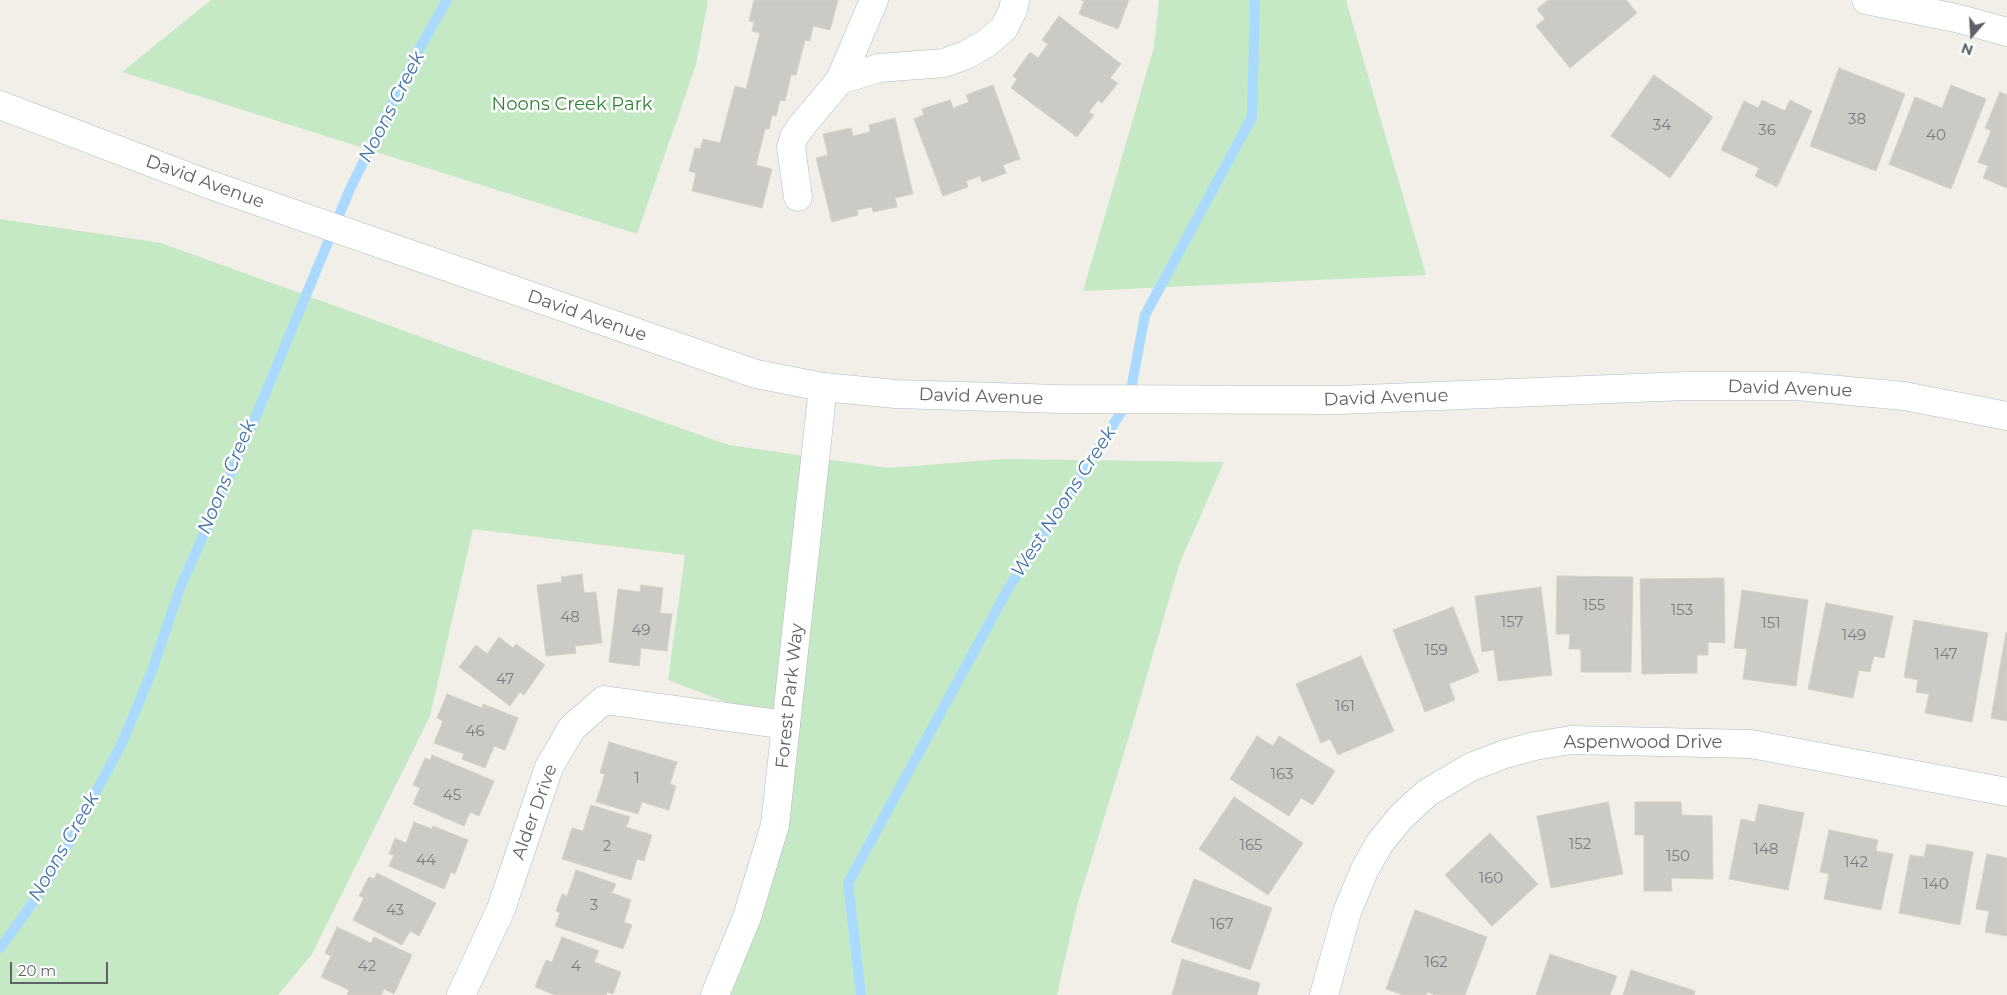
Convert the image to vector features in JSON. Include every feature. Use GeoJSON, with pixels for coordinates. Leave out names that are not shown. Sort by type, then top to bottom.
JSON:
{"type":"FeatureCollection","features":[{"type":"Feature","properties":{"kind":"street"},"geometry":{"type":"LineString","coordinates":[[798,197],[791,147],[794,138],[800,128],[840,80],[874,0]]}},
{"type":"Feature","properties":{"kind":"street"},"geometry":{"type":"LineString","coordinates":[[840,80],[879,68],[944,63],[966,55],[987,43],[1004,28],[1014,10],[1015,0]]}},
{"type":"Feature","properties":{"kind":"street"},"geometry":{"type":"LineString","coordinates":[[1866,0],[1956,18],[2007,32]]}},
{"type":"Feature","properties":{"kind":"street","name":"David Avenue"},"geometry":{"type":"LineString","coordinates":[[0,105],[205,183],[756,374],[823,387],[896,394],[1058,400],[1339,400],[1684,386],[1796,386],[1904,396],[2007,416]]}},
{"type":"Feature","properties":{"kind":"street","name":"Forest Park Way"},"geometry":{"type":"LineString","coordinates":[[715,995],[747,917],[775,825],[823,387]]}},
{"type":"Feature","properties":{"kind":"street","name":"Alder Drive"},"geometry":{"type":"LineString","coordinates":[[461,995],[501,909],[548,767],[572,728],[604,700],[786,725]]}},
{"type":"Feature","properties":{"kind":"street","name":"Aspenwood Drive"},"geometry":{"type":"LineString","coordinates":[[1324,995],[1347,912],[1364,871],[1380,844],[1401,817],[1427,793],[1471,767],[1505,754],[1534,746],[1571,740],[1751,744],[2007,792]]}},
{"type":"Feature","properties":{"kind":"green space","name":"Noons Creek Park"},"geometry":{"type":"Polygon","coordinates":[[[211,0],[708,0],[696,65],[637,234],[122,72],[211,0]]]}},
{"type":"Feature","properties":{"kind":"green space"},"geometry":{"type":"Polygon","coordinates":[[[1159,0],[1346,0],[1426,275],[1083,291],[1154,47],[1159,0]]]}},
{"type":"Feature","properties":{"kind":"green space"},"geometry":{"type":"Polygon","coordinates":[[[0,219],[161,243],[471,355],[729,445],[888,468],[1003,459],[1224,462],[1179,565],[1077,906],[1057,995],[715,995],[747,917],[786,725],[668,680],[685,555],[473,529],[430,716],[312,954],[278,995],[0,995],[0,219]]]}},
{"type":"Feature","properties":{"kind":"building"},"geometry":{"type":"Polygon","coordinates":[[[754,0],[838,0],[830,30],[813,26],[810,41],[805,40],[796,75],[791,75],[785,101],[780,100],[776,116],[772,115],[769,129],[765,129],[756,165],[772,169],[762,208],[692,191],[696,173],[689,171],[695,148],[700,149],[703,139],[720,143],[735,86],[746,89],[760,33],[752,31],[754,22],[749,21],[754,0]]]}},
{"type":"Feature","properties":{"kind":"building"},"geometry":{"type":"Polygon","coordinates":[[[1081,0],[1129,0],[1118,29],[1079,14],[1084,1],[1081,0]]]}},
{"type":"Feature","properties":{"kind":"building"},"geometry":{"type":"Polygon","coordinates":[[[1548,0],[1626,0],[1637,13],[1570,68],[1536,26],[1545,19],[1537,9],[1548,0]]]}},
{"type":"Feature","properties":{"kind":"building"},"geometry":{"type":"Polygon","coordinates":[[[1059,16],[1121,64],[1110,78],[1118,83],[1102,103],[1098,100],[1089,112],[1094,115],[1077,137],[1011,88],[1017,79],[1013,76],[1030,52],[1038,58],[1048,44],[1042,40],[1059,16]]]}},
{"type":"Feature","properties":{"kind":"building"},"geometry":{"type":"Polygon","coordinates":[[[1839,68],[1905,94],[1876,171],[1810,146],[1839,68]]]}},
{"type":"Feature","properties":{"kind":"building"},"geometry":{"type":"Polygon","coordinates":[[[1654,75],[1713,117],[1670,178],[1611,136],[1654,75]]]}},
{"type":"Feature","properties":{"kind":"building"},"geometry":{"type":"Polygon","coordinates":[[[993,85],[1020,159],[1003,165],[1006,173],[982,182],[980,176],[966,181],[968,187],[943,196],[914,119],[924,115],[922,109],[950,100],[953,108],[969,102],[966,95],[993,85]]]}},
{"type":"Feature","properties":{"kind":"building"},"geometry":{"type":"Polygon","coordinates":[[[1951,85],[1986,99],[1951,189],[1889,164],[1915,97],[1942,108],[1951,85]]]}},
{"type":"Feature","properties":{"kind":"building"},"geometry":{"type":"Polygon","coordinates":[[[2000,92],[2007,95],[2007,188],[1983,178],[1988,166],[1978,162],[1991,131],[1985,128],[2000,92]]]}},
{"type":"Feature","properties":{"kind":"building"},"geometry":{"type":"Polygon","coordinates":[[[1762,100],[1785,111],[1790,100],[1812,111],[1777,187],[1755,176],[1759,168],[1721,150],[1744,101],[1758,108],[1762,100]]]}},
{"type":"Feature","properties":{"kind":"building"},"geometry":{"type":"Polygon","coordinates":[[[895,118],[913,194],[895,198],[897,207],[873,212],[872,207],[857,210],[858,215],[832,222],[816,158],[828,155],[823,134],[851,128],[853,136],[870,132],[869,125],[895,118]]]}},
{"type":"Feature","properties":{"kind":"building"},"geometry":{"type":"Polygon","coordinates":[[[582,574],[584,593],[596,592],[602,643],[575,646],[576,653],[546,656],[537,585],[562,582],[561,577],[582,574]]]}},
{"type":"Feature","properties":{"kind":"building"},"geometry":{"type":"Polygon","coordinates":[[[1557,576],[1633,577],[1631,672],[1581,672],[1581,649],[1569,649],[1570,634],[1556,634],[1557,576]]]}},
{"type":"Feature","properties":{"kind":"building"},"geometry":{"type":"Polygon","coordinates":[[[1724,578],[1725,643],[1708,642],[1708,655],[1697,655],[1697,673],[1642,674],[1640,579],[1724,578]]]}},
{"type":"Feature","properties":{"kind":"building"},"geometry":{"type":"Polygon","coordinates":[[[641,585],[663,588],[660,613],[672,614],[667,651],[641,648],[639,666],[609,662],[618,589],[640,592],[641,585]]]}},
{"type":"Feature","properties":{"kind":"building"},"geometry":{"type":"Polygon","coordinates":[[[1541,587],[1552,675],[1498,681],[1494,650],[1482,652],[1475,596],[1541,587]]]}},
{"type":"Feature","properties":{"kind":"building"},"geometry":{"type":"Polygon","coordinates":[[[1742,590],[1808,600],[1796,686],[1743,679],[1747,649],[1734,648],[1742,590]]]}},
{"type":"Feature","properties":{"kind":"building"},"geometry":{"type":"Polygon","coordinates":[[[1826,603],[1893,616],[1884,658],[1874,656],[1870,672],[1859,670],[1853,698],[1808,689],[1826,603]]]}},
{"type":"Feature","properties":{"kind":"building"},"geometry":{"type":"Polygon","coordinates":[[[1453,607],[1479,672],[1449,684],[1455,700],[1425,712],[1393,630],[1453,607]]]}},
{"type":"Feature","properties":{"kind":"building"},"geometry":{"type":"Polygon","coordinates":[[[1914,620],[1988,633],[1972,722],[1925,713],[1929,694],[1916,692],[1918,680],[1904,677],[1914,620]]]}},
{"type":"Feature","properties":{"kind":"building"},"geometry":{"type":"Polygon","coordinates":[[[2007,633],[2007,721],[1991,718],[2007,633]]]}},
{"type":"Feature","properties":{"kind":"building"},"geometry":{"type":"Polygon","coordinates":[[[499,637],[513,648],[516,644],[545,665],[524,695],[520,692],[510,706],[459,667],[476,645],[487,654],[499,637]]]}},
{"type":"Feature","properties":{"kind":"building"},"geometry":{"type":"Polygon","coordinates":[[[1361,656],[1394,731],[1338,755],[1330,739],[1321,743],[1296,684],[1361,656]]]}},
{"type":"Feature","properties":{"kind":"building"},"geometry":{"type":"Polygon","coordinates":[[[447,694],[482,708],[483,704],[518,718],[505,750],[494,746],[485,768],[462,759],[464,754],[434,743],[443,721],[437,718],[447,694]]]}},
{"type":"Feature","properties":{"kind":"building"},"geometry":{"type":"Polygon","coordinates":[[[1257,736],[1273,746],[1279,736],[1335,771],[1313,805],[1301,798],[1289,816],[1230,779],[1257,736]]]}},
{"type":"Feature","properties":{"kind":"building"},"geometry":{"type":"Polygon","coordinates":[[[609,742],[677,762],[670,784],[676,786],[669,810],[642,802],[638,814],[596,802],[605,774],[600,773],[609,742]]]}},
{"type":"Feature","properties":{"kind":"building"},"geometry":{"type":"Polygon","coordinates":[[[432,755],[494,781],[479,816],[470,812],[464,826],[413,804],[420,788],[413,785],[425,758],[430,760],[432,755]]]}},
{"type":"Feature","properties":{"kind":"building"},"geometry":{"type":"Polygon","coordinates":[[[1234,797],[1303,843],[1268,895],[1199,849],[1234,797]]]}},
{"type":"Feature","properties":{"kind":"building"},"geometry":{"type":"Polygon","coordinates":[[[1608,802],[1623,874],[1551,888],[1537,816],[1608,802]]]}},
{"type":"Feature","properties":{"kind":"building"},"geometry":{"type":"Polygon","coordinates":[[[1635,802],[1681,802],[1682,815],[1712,816],[1713,879],[1671,878],[1672,891],[1644,891],[1644,835],[1635,835],[1635,802]]]}},
{"type":"Feature","properties":{"kind":"building"},"geometry":{"type":"Polygon","coordinates":[[[1759,804],[1804,813],[1788,890],[1729,879],[1741,819],[1755,822],[1759,804]]]}},
{"type":"Feature","properties":{"kind":"building"},"geometry":{"type":"Polygon","coordinates":[[[591,805],[630,817],[626,827],[652,835],[644,861],[637,859],[631,880],[562,859],[572,828],[583,831],[591,805]]]}},
{"type":"Feature","properties":{"kind":"building"},"geometry":{"type":"Polygon","coordinates":[[[414,822],[432,829],[433,826],[468,840],[455,874],[451,872],[444,889],[389,866],[394,855],[389,854],[395,838],[406,843],[414,822]]]}},
{"type":"Feature","properties":{"kind":"building"},"geometry":{"type":"Polygon","coordinates":[[[1829,830],[1878,840],[1876,851],[1893,854],[1881,910],[1824,899],[1829,874],[1820,872],[1829,830]]]}},
{"type":"Feature","properties":{"kind":"building"},"geometry":{"type":"Polygon","coordinates":[[[1490,833],[1538,884],[1492,926],[1445,875],[1490,833]]]}},
{"type":"Feature","properties":{"kind":"building"},"geometry":{"type":"Polygon","coordinates":[[[1927,844],[1973,852],[1960,925],[1899,913],[1910,855],[1924,857],[1927,844]]]}},
{"type":"Feature","properties":{"kind":"building"},"geometry":{"type":"Polygon","coordinates":[[[1987,854],[2007,858],[2007,936],[1985,932],[1989,911],[1976,909],[1987,854]]]}},
{"type":"Feature","properties":{"kind":"building"},"geometry":{"type":"Polygon","coordinates":[[[576,870],[616,884],[612,893],[631,900],[624,922],[632,925],[623,949],[555,926],[560,913],[556,911],[562,894],[567,896],[576,870]]]}},
{"type":"Feature","properties":{"kind":"building"},"geometry":{"type":"Polygon","coordinates":[[[377,873],[436,903],[419,936],[410,931],[402,945],[353,920],[364,898],[359,896],[369,877],[374,879],[377,873]]]}},
{"type":"Feature","properties":{"kind":"building"},"geometry":{"type":"Polygon","coordinates":[[[1194,879],[1272,908],[1250,970],[1171,942],[1194,879]]]}},
{"type":"Feature","properties":{"kind":"building"},"geometry":{"type":"Polygon","coordinates":[[[1415,910],[1487,937],[1465,995],[1435,995],[1427,992],[1426,995],[1403,995],[1386,989],[1415,910]]]}},
{"type":"Feature","properties":{"kind":"building"},"geometry":{"type":"Polygon","coordinates":[[[337,927],[371,943],[374,937],[412,955],[394,994],[384,989],[381,995],[347,995],[349,990],[321,977],[331,956],[325,953],[337,927]]]}},
{"type":"Feature","properties":{"kind":"building"},"geometry":{"type":"Polygon","coordinates":[[[562,937],[599,951],[594,962],[621,972],[613,994],[607,992],[606,995],[555,995],[535,987],[546,960],[552,962],[562,937]]]}},
{"type":"Feature","properties":{"kind":"building"},"geometry":{"type":"Polygon","coordinates":[[[1550,954],[1617,976],[1610,995],[1536,995],[1550,954]]]}},
{"type":"Feature","properties":{"kind":"building"},"geometry":{"type":"Polygon","coordinates":[[[1182,959],[1260,983],[1257,995],[1172,995],[1182,959]]]}},
{"type":"Feature","properties":{"kind":"building"},"geometry":{"type":"Polygon","coordinates":[[[1631,970],[1695,991],[1694,995],[1623,995],[1631,970]]]}},
{"type":"Feature","properties":{"kind":"waterway","name":"Noons Creek"},"geometry":{"type":"LineString","coordinates":[[0,948],[48,882],[122,743],[152,671],[180,588],[253,423],[350,189],[417,53],[447,0]]}},
{"type":"Feature","properties":{"kind":"waterway","name":"West Noons Creek"},"geometry":{"type":"LineString","coordinates":[[861,995],[848,883],[1008,589],[1129,400],[1145,315],[1252,117],[1255,0]]}}]}
